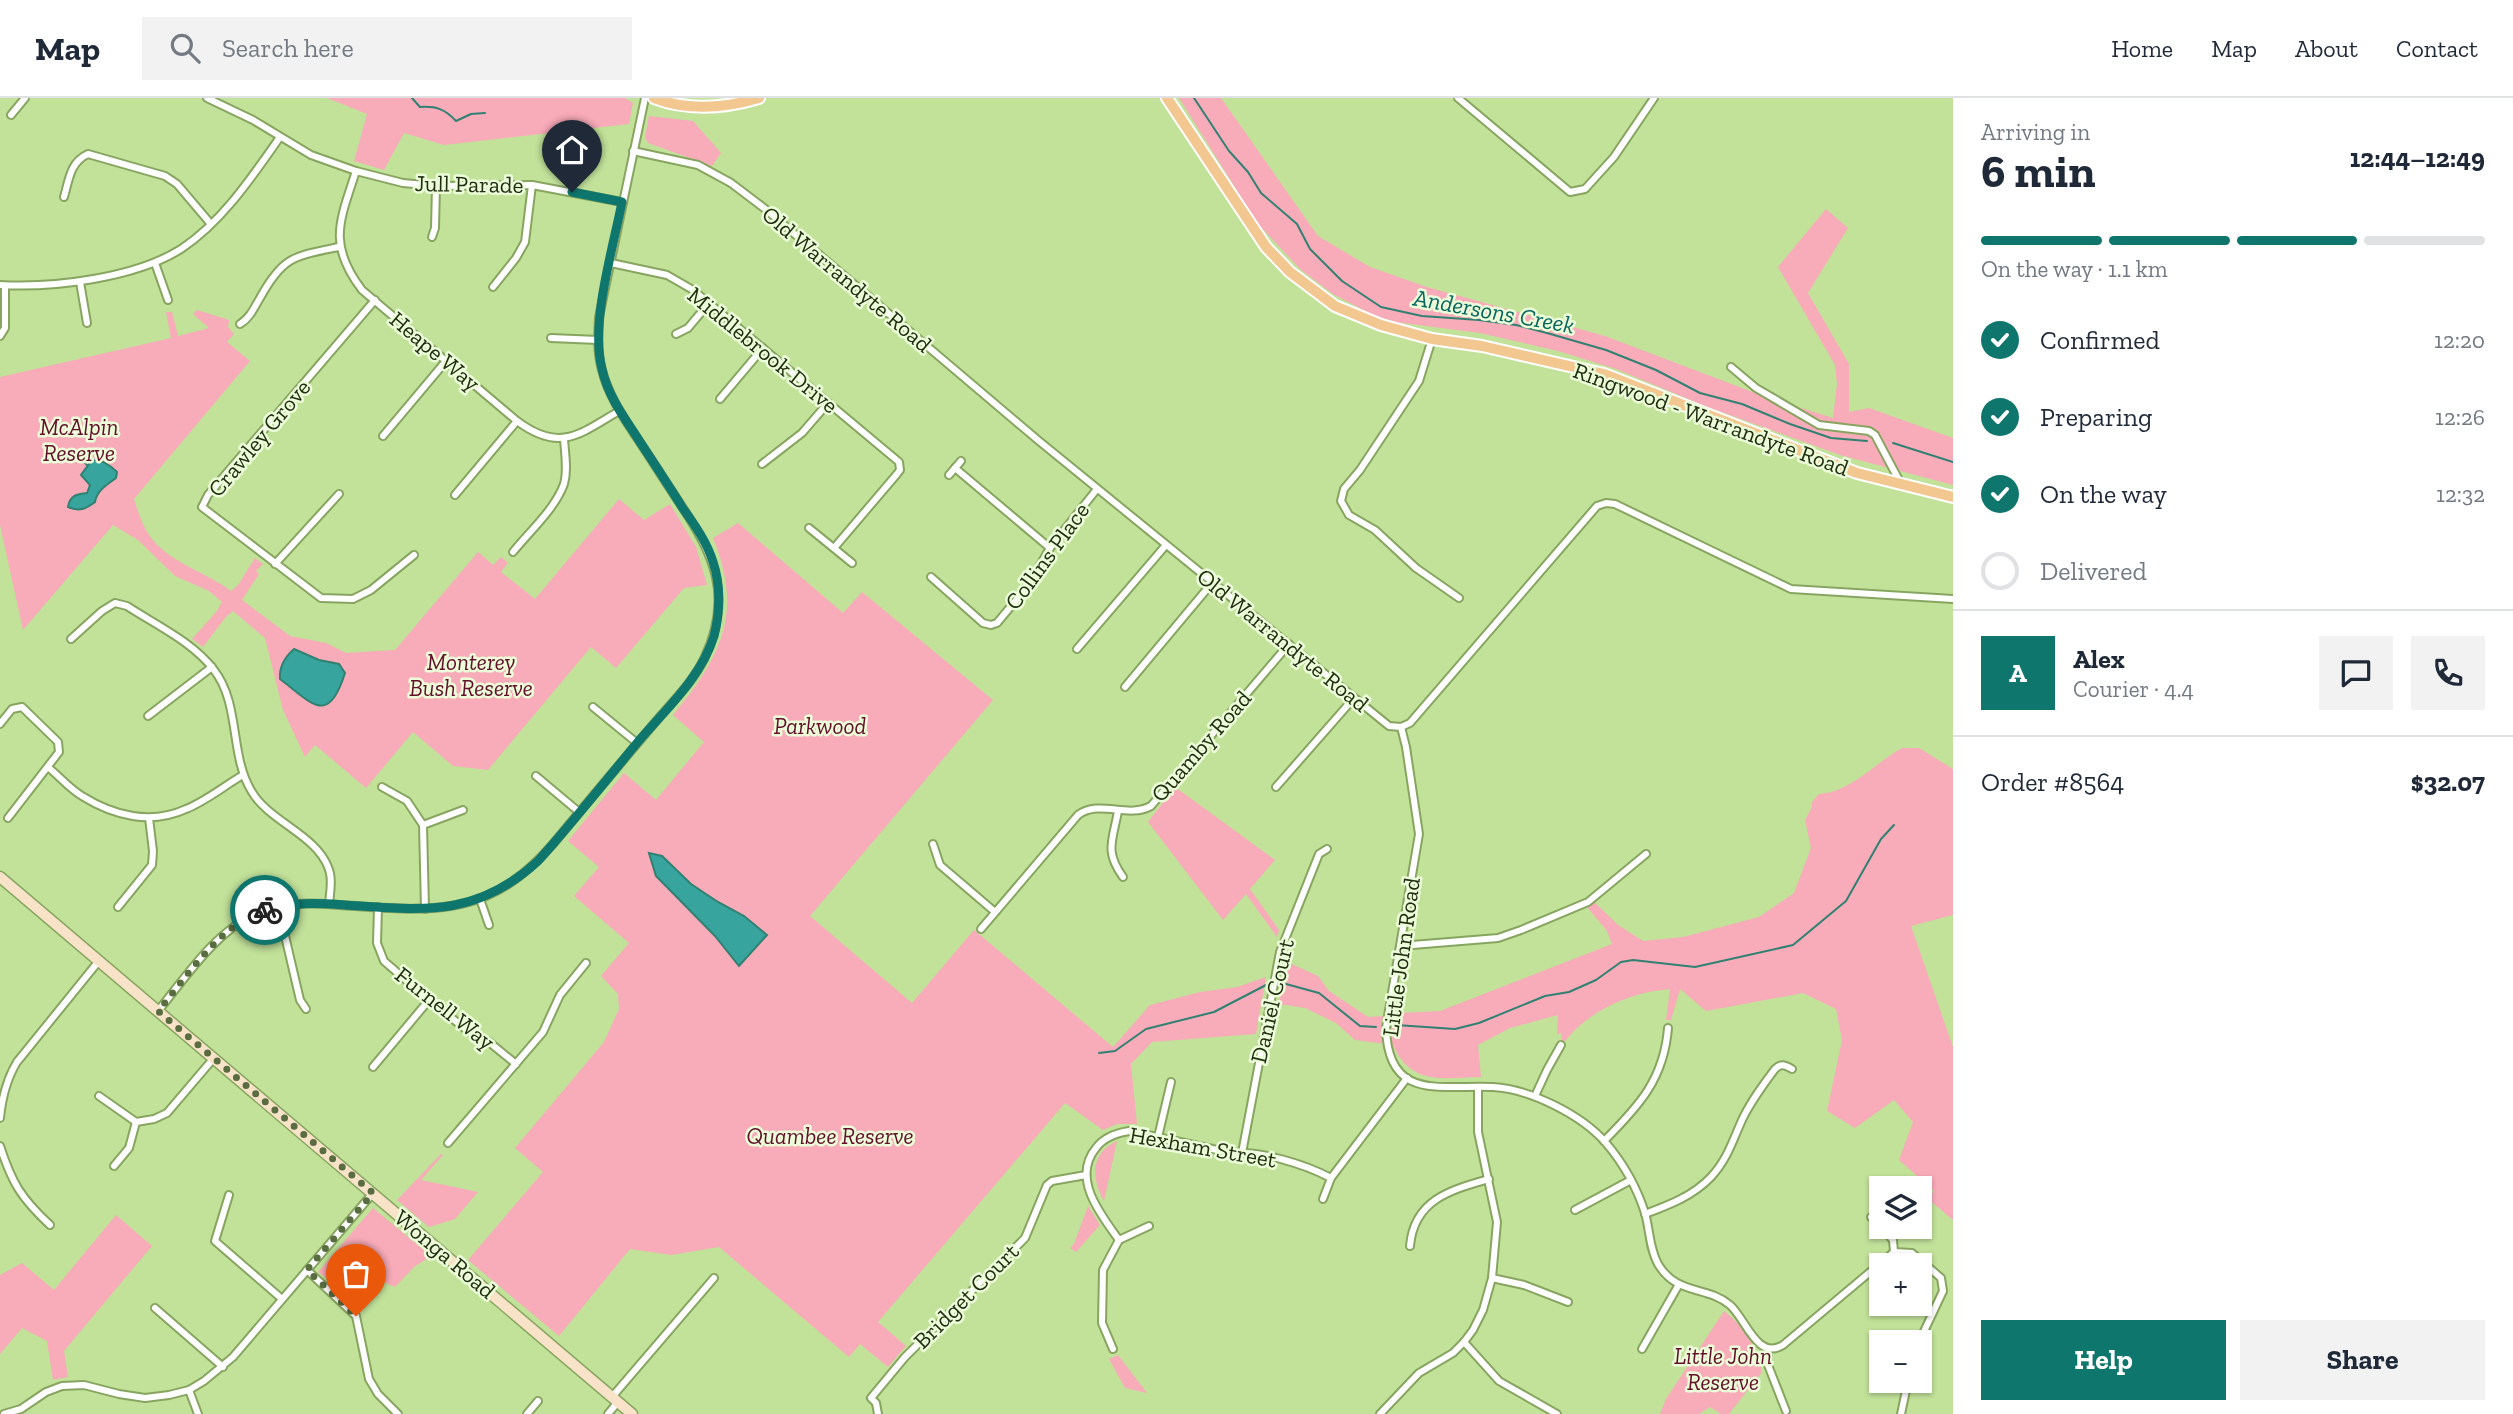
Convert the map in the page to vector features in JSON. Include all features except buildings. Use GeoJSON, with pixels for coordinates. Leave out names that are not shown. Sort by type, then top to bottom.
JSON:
{"type":"FeatureCollection","features":[{"type":"Feature","properties":{"kind":"main road"},"geometry":{"type":"LineString","coordinates":[[654,98],[687,106],[706,107],[737,104],[759,98]]}},
{"type":"Feature","properties":{"kind":"main road","name":"Ringwood - Warrandyte Road"},"geometry":{"type":"LineString","coordinates":[[1167,98],[1266,247],[1290,272],[1335,306],[1389,328],[1432,339],[1482,345],[1604,374],[1857,473],[1953,497]]}},
{"type":"Feature","properties":{"kind":"main road","name":"Wonga Road"},"geometry":{"type":"LineString","coordinates":[[0,877],[632,1414]]}},
{"type":"Feature","properties":{"kind":"street"},"geometry":{"type":"LineString","coordinates":[[11,114],[25,98]]}},
{"type":"Feature","properties":{"kind":"street","name":"Jull Parade"},"geometry":{"type":"LineString","coordinates":[[206,98],[253,120],[302,151],[356,171],[402,183],[436,186],[533,185],[622,202]]}},
{"type":"Feature","properties":{"kind":"street"},"geometry":{"type":"LineString","coordinates":[[158,1011],[224,935],[237,923],[257,913],[295,904],[448,908],[480,899],[514,881],[527,872],[579,812],[703,661],[714,636],[719,610],[717,577],[707,546],[619,411],[602,372],[598,340],[599,317],[645,98]]}},
{"type":"Feature","properties":{"kind":"street"},"geometry":{"type":"LineString","coordinates":[[1458,98],[1570,192],[1585,189],[1614,156],[1654,98]]}},
{"type":"Feature","properties":{"kind":"street"},"geometry":{"type":"LineString","coordinates":[[0,336],[5,328],[3,286],[80,282],[155,263],[182,248],[210,223],[255,174],[280,137]]}},
{"type":"Feature","properties":{"kind":"street","name":"Old Warrandyte Road"},"geometry":{"type":"LineString","coordinates":[[633,151],[698,165],[731,183],[800,236],[950,367],[1212,583],[1389,726],[1401,727]]}},
{"type":"Feature","properties":{"kind":"street"},"geometry":{"type":"LineString","coordinates":[[64,197],[74,165],[78,158],[88,154],[165,176],[177,184],[210,223]]}},
{"type":"Feature","properties":{"kind":"street"},"geometry":{"type":"LineString","coordinates":[[240,324],[252,314],[274,273],[286,262],[297,256],[339,247],[339,222],[356,171]]}},
{"type":"Feature","properties":{"kind":"street"},"geometry":{"type":"LineString","coordinates":[[493,287],[525,242],[533,185]]}},
{"type":"Feature","properties":{"kind":"street"},"geometry":{"type":"LineString","coordinates":[[432,237],[435,228],[436,186]]}},
{"type":"Feature","properties":{"kind":"street","name":"Heape Way"},"geometry":{"type":"LineString","coordinates":[[339,247],[353,278],[446,361],[517,421],[542,435],[564,439]]}},
{"type":"Feature","properties":{"kind":"street"},"geometry":{"type":"LineString","coordinates":[[155,263],[168,300]]}},
{"type":"Feature","properties":{"kind":"street","name":"Middlebrook Drive"},"geometry":{"type":"LineString","coordinates":[[611,263],[667,275],[693,290],[896,459],[900,466],[897,474],[834,548]]}},
{"type":"Feature","properties":{"kind":"street"},"geometry":{"type":"LineString","coordinates":[[80,282],[87,323]]}},
{"type":"Feature","properties":{"kind":"street","name":"Crawley Grove"},"geometry":{"type":"LineString","coordinates":[[375,300],[208,495],[202,507],[321,598],[353,599],[371,590],[414,555]]}},
{"type":"Feature","properties":{"kind":"street"},"geometry":{"type":"LineString","coordinates":[[676,334],[688,328],[709,303]]}},
{"type":"Feature","properties":{"kind":"street"},"geometry":{"type":"LineString","coordinates":[[551,338],[598,340]]}},
{"type":"Feature","properties":{"kind":"street"},"geometry":{"type":"LineString","coordinates":[[1432,339],[1419,381],[1360,470],[1344,489],[1341,502],[1349,514],[1375,530],[1416,568],[1459,598]]}},
{"type":"Feature","properties":{"kind":"street"},"geometry":{"type":"LineString","coordinates":[[720,399],[763,348]]}},
{"type":"Feature","properties":{"kind":"street"},"geometry":{"type":"LineString","coordinates":[[383,436],[446,361]]}},
{"type":"Feature","properties":{"kind":"street","name":"Ringwood - Warrandyte Road"},"geometry":{"type":"LineString","coordinates":[[1731,367],[1756,388],[1819,425],[1869,431],[1875,435],[1902,486]]}},
{"type":"Feature","properties":{"kind":"street"},"geometry":{"type":"LineString","coordinates":[[762,464],[802,433],[828,402]]}},
{"type":"Feature","properties":{"kind":"street"},"geometry":{"type":"LineString","coordinates":[[513,552],[557,499],[565,482],[564,439],[580,434],[619,411]]}},
{"type":"Feature","properties":{"kind":"street"},"geometry":{"type":"LineString","coordinates":[[455,495],[517,421]]}},
{"type":"Feature","properties":{"kind":"street"},"geometry":{"type":"LineString","coordinates":[[949,475],[961,461]]}},
{"type":"Feature","properties":{"kind":"street"},"geometry":{"type":"LineString","coordinates":[[955,468],[1050,548]]}},
{"type":"Feature","properties":{"kind":"street","name":"Collins Place"},"geometry":{"type":"LineString","coordinates":[[931,577],[983,623],[997,623],[1028,586],[1050,548],[1097,489]]}},
{"type":"Feature","properties":{"kind":"street"},"geometry":{"type":"LineString","coordinates":[[275,564],[339,494]]}},
{"type":"Feature","properties":{"kind":"street"},"geometry":{"type":"LineString","coordinates":[[1401,727],[1410,723],[1420,712],[1597,506],[1606,503],[1615,504],[1791,589],[1953,599]]}},
{"type":"Feature","properties":{"kind":"street"},"geometry":{"type":"LineString","coordinates":[[809,528],[852,564]]}},
{"type":"Feature","properties":{"kind":"street"},"geometry":{"type":"LineString","coordinates":[[1077,649],[1166,545]]}},
{"type":"Feature","properties":{"kind":"street"},"geometry":{"type":"LineString","coordinates":[[1125,687],[1212,583]]}},
{"type":"Feature","properties":{"kind":"street"},"geometry":{"type":"LineString","coordinates":[[71,639],[102,611],[116,603],[128,606],[195,650],[212,667],[227,694],[243,775],[263,806],[323,858],[331,877],[329,904]]}},
{"type":"Feature","properties":{"kind":"street","name":"Quamby Road"},"geometry":{"type":"LineString","coordinates":[[981,929],[1078,815],[1095,808],[1142,811],[1151,806],[1289,644]]}},
{"type":"Feature","properties":{"kind":"street"},"geometry":{"type":"LineString","coordinates":[[148,716],[212,667]]}},
{"type":"Feature","properties":{"kind":"street"},"geometry":{"type":"LineString","coordinates":[[1276,787],[1354,698]]}},
{"type":"Feature","properties":{"kind":"street"},"geometry":{"type":"LineString","coordinates":[[0,724],[12,709],[22,707],[58,742],[60,752],[8,818]]}},
{"type":"Feature","properties":{"kind":"street"},"geometry":{"type":"LineString","coordinates":[[593,707],[637,743]]}},
{"type":"Feature","properties":{"kind":"street","name":"Little John Road"},"geometry":{"type":"LineString","coordinates":[[1401,727],[1419,834],[1386,1041],[1389,1053],[1407,1079]]}},
{"type":"Feature","properties":{"kind":"street"},"geometry":{"type":"LineString","coordinates":[[49,768],[81,796],[119,814],[149,818],[170,815],[189,808],[243,775]]}},
{"type":"Feature","properties":{"kind":"street"},"geometry":{"type":"LineString","coordinates":[[536,776],[579,812]]}},
{"type":"Feature","properties":{"kind":"street"},"geometry":{"type":"LineString","coordinates":[[382,787],[407,801],[422,825],[425,909]]}},
{"type":"Feature","properties":{"kind":"street"},"geometry":{"type":"LineString","coordinates":[[422,825],[463,810]]}},
{"type":"Feature","properties":{"kind":"street"},"geometry":{"type":"LineString","coordinates":[[1118,811],[1111,852],[1113,863],[1123,877]]}},
{"type":"Feature","properties":{"kind":"street"},"geometry":{"type":"LineString","coordinates":[[117,907],[152,865],[149,818]]}},
{"type":"Feature","properties":{"kind":"street"},"geometry":{"type":"LineString","coordinates":[[933,844],[940,865],[995,912]]}},
{"type":"Feature","properties":{"kind":"street"},"geometry":{"type":"LineString","coordinates":[[1312,847],[1320,854],[1327,849]]}},
{"type":"Feature","properties":{"kind":"street","name":"Daniel Court"},"geometry":{"type":"LineString","coordinates":[[1242,1153],[1280,952],[1320,854]]}},
{"type":"Feature","properties":{"kind":"street"},"geometry":{"type":"LineString","coordinates":[[1400,946],[1486,940],[1510,934],[1588,902],[1646,854]]}},
{"type":"Feature","properties":{"kind":"street"},"geometry":{"type":"LineString","coordinates":[[480,899],[489,925]]}},
{"type":"Feature","properties":{"kind":"street"},"geometry":{"type":"LineString","coordinates":[[278,906],[300,1000],[306,1009]]}},
{"type":"Feature","properties":{"kind":"street","name":"Furnell Way"},"geometry":{"type":"LineString","coordinates":[[378,907],[377,943],[384,961],[468,1031],[489,1042],[516,1064]]}},
{"type":"Feature","properties":{"kind":"street"},"geometry":{"type":"LineString","coordinates":[[0,1118],[6,1075],[98,962]]}},
{"type":"Feature","properties":{"kind":"street"},"geometry":{"type":"LineString","coordinates":[[448,1143],[543,1032],[559,995],[586,963]]}},
{"type":"Feature","properties":{"kind":"street"},"geometry":{"type":"LineString","coordinates":[[373,1067],[429,1000]]}},
{"type":"Feature","properties":{"kind":"street"},"geometry":{"type":"LineString","coordinates":[[1604,1140],[1639,1105],[1651,1088],[1667,1045],[1668,1028]]}},
{"type":"Feature","properties":{"kind":"street"},"geometry":{"type":"LineString","coordinates":[[1535,1096],[1561,1045]]}},
{"type":"Feature","properties":{"kind":"street"},"geometry":{"type":"LineString","coordinates":[[99,1096],[136,1122],[154,1119],[167,1113],[213,1059]]}},
{"type":"Feature","properties":{"kind":"street"},"geometry":{"type":"LineString","coordinates":[[1645,1214],[1693,1193],[1711,1177],[1732,1145],[1750,1106],[1775,1069],[1779,1065],[1792,1069]]}},
{"type":"Feature","properties":{"kind":"street"},"geometry":{"type":"LineString","coordinates":[[1322,1199],[1331,1178],[1407,1079],[1422,1086],[1493,1087],[1535,1096],[1572,1115],[1604,1140],[1631,1180],[1645,1214],[1649,1240],[1657,1263],[1666,1276],[1678,1286],[1727,1303],[1739,1313],[1757,1343],[1768,1349],[1783,1345],[1894,1252],[1912,1253],[1941,1278],[1943,1291],[1925,1330]]}},
{"type":"Feature","properties":{"kind":"street"},"geometry":{"type":"LineString","coordinates":[[1158,1137],[1171,1082]]}},
{"type":"Feature","properties":{"kind":"street"},"geometry":{"type":"LineString","coordinates":[[1380,1414],[1419,1373],[1453,1353],[1464,1342],[1473,1331],[1483,1310],[1492,1278],[1497,1222],[1478,1132],[1478,1088]]}},
{"type":"Feature","properties":{"kind":"street"},"geometry":{"type":"LineString","coordinates":[[114,1166],[129,1148],[136,1122]]}},
{"type":"Feature","properties":{"kind":"street","name":"Hexham Street"},"geometry":{"type":"LineString","coordinates":[[1086,1175],[1088,1161],[1098,1145],[1110,1136],[1129,1131],[1231,1153],[1309,1166],[1331,1178]]}},
{"type":"Feature","properties":{"kind":"street"},"geometry":{"type":"LineString","coordinates":[[0,1146],[17,1189],[50,1225]]}},
{"type":"Feature","properties":{"kind":"street"},"geometry":{"type":"LineString","coordinates":[[1086,1175],[1089,1191],[1119,1240]]}},
{"type":"Feature","properties":{"kind":"street","name":"Bridget Court"},"geometry":{"type":"LineString","coordinates":[[878,1414],[876,1403],[871,1398],[914,1349],[1025,1238],[1047,1185],[1052,1181],[1086,1175]]}},
{"type":"Feature","properties":{"kind":"street"},"geometry":{"type":"LineString","coordinates":[[1410,1246],[1411,1229],[1431,1204],[1456,1189],[1489,1179]]}},
{"type":"Feature","properties":{"kind":"street"},"geometry":{"type":"LineString","coordinates":[[1575,1210],[1631,1180]]}},
{"type":"Feature","properties":{"kind":"street"},"geometry":{"type":"LineString","coordinates":[[9,1414],[46,1392],[62,1386],[84,1385],[145,1398],[189,1390],[223,1367],[373,1193]]}},
{"type":"Feature","properties":{"kind":"street"},"geometry":{"type":"LineString","coordinates":[[229,1195],[215,1241],[282,1299]]}},
{"type":"Feature","properties":{"kind":"street"},"geometry":{"type":"LineString","coordinates":[[1113,1349],[1101,1324],[1103,1270],[1119,1240],[1149,1226]]}},
{"type":"Feature","properties":{"kind":"street"},"geometry":{"type":"LineString","coordinates":[[1892,1239],[1894,1252]]}},
{"type":"Feature","properties":{"kind":"street"},"geometry":{"type":"LineString","coordinates":[[307,1270],[356,1316],[369,1379],[388,1410],[398,1414]]}},
{"type":"Feature","properties":{"kind":"street"},"geometry":{"type":"LineString","coordinates":[[608,1414],[615,1399],[714,1278]]}},
{"type":"Feature","properties":{"kind":"street"},"geometry":{"type":"LineString","coordinates":[[1492,1278],[1524,1285],[1568,1302]]}},
{"type":"Feature","properties":{"kind":"street"},"geometry":{"type":"LineString","coordinates":[[1642,1349],[1678,1286]]}},
{"type":"Feature","properties":{"kind":"street"},"geometry":{"type":"LineString","coordinates":[[1943,1291],[1953,1293]]}},
{"type":"Feature","properties":{"kind":"street"},"geometry":{"type":"LineString","coordinates":[[155,1308],[223,1367]]}},
{"type":"Feature","properties":{"kind":"street"},"geometry":{"type":"LineString","coordinates":[[1464,1342],[1499,1381],[1557,1414]]}},
{"type":"Feature","properties":{"kind":"street"},"geometry":{"type":"LineString","coordinates":[[1768,1349],[1768,1365],[1786,1411]]}},
{"type":"Feature","properties":{"kind":"street"},"geometry":{"type":"LineString","coordinates":[[189,1390],[198,1414]]}},
{"type":"Feature","properties":{"kind":"street"},"geometry":{"type":"LineString","coordinates":[[1901,1414],[1905,1393]]}},
{"type":"Feature","properties":{"kind":"street"},"geometry":{"type":"LineString","coordinates":[[527,1414],[538,1401]]}},
{"type":"Feature","properties":{"kind":"green space"},"geometry":{"type":"Polygon","coordinates":[[[327,98],[625,98],[633,103],[629,124],[444,145],[404,133],[384,170],[354,161],[367,114],[327,98]]]}},
{"type":"Feature","properties":{"kind":"green space"},"geometry":{"type":"Polygon","coordinates":[[[1179,98],[1221,98],[1318,236],[1370,267],[1427,287],[1605,336],[1763,396],[1833,418],[1837,384],[1835,365],[1778,267],[1826,209],[1848,228],[1808,293],[1849,364],[1849,412],[1869,408],[1953,438],[1953,485],[1840,455],[1705,406],[1616,369],[1558,351],[1480,333],[1395,322],[1371,314],[1333,294],[1301,270],[1258,224],[1179,98]]]}},
{"type":"Feature","properties":{"kind":"green space"},"geometry":{"type":"Polygon","coordinates":[[[649,116],[693,121],[721,153],[712,166],[648,143],[645,137],[649,116]]]}},
{"type":"Feature","properties":{"kind":"green space"},"geometry":{"type":"Polygon","coordinates":[[[197,310],[229,320],[228,327],[234,334],[227,342],[250,361],[134,499],[144,527],[157,544],[176,560],[231,591],[238,585],[255,558],[263,564],[256,571],[259,574],[242,600],[290,636],[326,643],[346,653],[395,650],[478,552],[493,565],[501,557],[508,563],[501,572],[535,599],[619,499],[644,520],[670,504],[696,547],[707,585],[684,588],[616,668],[591,647],[488,770],[453,766],[413,732],[366,788],[315,745],[305,757],[283,710],[265,638],[233,611],[203,647],[192,639],[222,602],[209,591],[175,576],[138,540],[113,525],[23,630],[0,525],[0,377],[171,338],[166,312],[172,312],[178,336],[209,328],[193,314],[197,310]]]}},
{"type":"Feature","properties":{"kind":"green space"},"geometry":{"type":"Polygon","coordinates":[[[738,523],[843,613],[862,592],[993,700],[810,916],[912,1003],[974,930],[1113,1047],[1150,1005],[1200,992],[1237,987],[1266,977],[1256,1034],[1152,1042],[1131,1064],[1137,1124],[1117,1124],[1103,1130],[1065,1103],[878,1322],[906,1346],[888,1367],[860,1344],[849,1357],[719,1247],[671,1255],[630,1249],[559,1336],[468,1260],[543,1172],[515,1148],[604,1042],[619,1009],[618,994],[601,976],[629,943],[574,896],[599,867],[568,841],[624,773],[656,800],[704,742],[673,715],[704,673],[723,633],[727,589],[713,538],[738,523]]]}},
{"type":"Feature","properties":{"kind":"green space"},"geometry":{"type":"Polygon","coordinates":[[[1902,748],[1919,748],[1953,769],[1953,915],[1911,926],[1953,1047],[1953,1220],[1932,1202],[1932,1176],[1917,1176],[1899,1160],[1913,1122],[1894,1100],[1855,1128],[1827,1111],[1842,1040],[1836,1009],[1803,993],[1706,1011],[1680,989],[1671,1020],[1666,1020],[1670,989],[1640,994],[1612,1004],[1586,1020],[1565,1041],[1562,1041],[1561,1033],[1557,1035],[1558,1015],[1510,1028],[1478,1045],[1481,1077],[1454,1078],[1430,1077],[1419,1073],[1400,1058],[1393,1045],[1355,1040],[1336,1023],[1305,1008],[1279,1004],[1285,961],[1318,976],[1329,991],[1368,1017],[1440,1011],[1612,944],[1607,931],[1587,907],[1594,902],[1618,925],[1643,941],[1683,937],[1759,917],[1794,893],[1811,848],[1805,820],[1812,802],[1819,794],[1852,783],[1902,748]]]}},
{"type":"Feature","properties":{"kind":"green space"},"geometry":{"type":"Polygon","coordinates":[[[1175,787],[1275,860],[1250,889],[1279,930],[1277,937],[1246,894],[1223,920],[1148,822],[1175,787]]]}},
{"type":"Feature","properties":{"kind":"green space"},"geometry":{"type":"Polygon","coordinates":[[[1117,1141],[1104,1201],[1097,1184],[1096,1167],[1102,1152],[1117,1141]]]}},
{"type":"Feature","properties":{"kind":"green space"},"geometry":{"type":"Polygon","coordinates":[[[441,1154],[443,1155],[421,1180],[478,1192],[455,1219],[429,1227],[397,1200],[441,1154]]]}},
{"type":"Feature","properties":{"kind":"green space"},"geometry":{"type":"Polygon","coordinates":[[[1088,1206],[1100,1225],[1076,1252],[1070,1248],[1074,1244],[1088,1206]]]}},
{"type":"Feature","properties":{"kind":"green space"},"geometry":{"type":"Polygon","coordinates":[[[373,1208],[431,1256],[414,1267],[395,1287],[370,1276],[352,1298],[318,1272],[373,1208]]]}},
{"type":"Feature","properties":{"kind":"green space"},"geometry":{"type":"Polygon","coordinates":[[[116,1215],[152,1246],[64,1351],[68,1377],[53,1380],[47,1341],[22,1328],[0,1354],[0,1275],[22,1263],[54,1290],[116,1215]]]}},
{"type":"Feature","properties":{"kind":"green space","name":"Little John Reserve"},"geometry":{"type":"Polygon","coordinates":[[[1724,1311],[1738,1323],[1749,1338],[1762,1372],[1729,1414],[1721,1414],[1710,1407],[1699,1414],[1660,1414],[1666,1399],[1724,1311]]]}},
{"type":"Feature","properties":{"kind":"green space"},"geometry":{"type":"Polygon","coordinates":[[[1118,1355],[1147,1393],[1125,1388],[1109,1359],[1118,1355]]]}},
{"type":"Feature","properties":{"kind":"water"},"geometry":{"type":"Polygon","coordinates":[[[92,460],[111,467],[117,472],[116,478],[103,488],[95,502],[82,509],[72,509],[68,507],[70,500],[87,493],[90,485],[81,475],[92,460]]]}},
{"type":"Feature","properties":{"kind":"water"},"geometry":{"type":"Polygon","coordinates":[[[294,649],[319,660],[339,664],[345,673],[339,690],[325,705],[310,702],[280,679],[283,662],[294,649]]]}},
{"type":"Feature","properties":{"kind":"water"},"geometry":{"type":"Polygon","coordinates":[[[649,853],[662,856],[691,884],[744,916],[767,935],[739,966],[715,936],[656,876],[649,853]]]}},
{"type":"Feature","properties":{"kind":"waterway","name":"Andersons Creek"},"geometry":{"type":"LineString","coordinates":[[412,98],[420,107],[440,109],[456,121],[471,114],[485,113]]}},
{"type":"Feature","properties":{"kind":"waterway","name":"Andersons Creek"},"geometry":{"type":"LineString","coordinates":[[1194,98],[1261,193],[1297,224],[1310,249],[1342,281],[1381,307],[1422,316],[1516,325],[1547,333],[1606,350],[1656,370],[1700,393],[1742,404],[1831,438],[1867,441]]}},
{"type":"Feature","properties":{"kind":"waterway","name":"Andersons Creek"},"geometry":{"type":"LineString","coordinates":[[1893,443],[1953,462]]}},
{"type":"Feature","properties":{"kind":"waterway"},"geometry":{"type":"LineString","coordinates":[[64,450],[77,454],[87,465]]}},
{"type":"Feature","properties":{"kind":"waterway"},"geometry":{"type":"LineString","coordinates":[[1396,1025],[1455,1029],[1479,1023],[1545,996],[1569,992],[1596,980],[1621,962],[1633,960],[1695,967],[1793,945],[1846,901],[1881,839],[1894,825]]}},
{"type":"Feature","properties":{"kind":"waterway","name":"Andersons Creek"},"geometry":{"type":"LineString","coordinates":[[1286,984],[1319,993],[1360,1026],[1376,1027]]}},
{"type":"Feature","properties":{"kind":"waterway"},"geometry":{"type":"LineString","coordinates":[[1099,1053],[1115,1051],[1146,1029],[1214,1012],[1266,985]]}},
{"type":"Feature","properties":{"kind":"way so far"},"geometry":{"type":"LineString","coordinates":[[265,910],[237,923],[224,935],[158,1011],[373,1193],[307,1270],[356,1316]]}},
{"type":"Feature","properties":{"kind":"route"},"geometry":{"type":"LineString","coordinates":[[265,910],[312,903],[448,908],[496,892],[538,861],[680,693],[703,661],[714,636],[719,610],[717,577],[707,546],[619,411],[602,372],[598,340],[599,317],[622,202],[572,192]]}},
{"type":"Feature","properties":{"kind":"park label","name":"McAlpin Reserve"},"geometry":{"type":"Point","coordinates":[79,440]}},
{"type":"Feature","properties":{"kind":"park label","name":"Monterey Bush Reserve"},"geometry":{"type":"Point","coordinates":[471,675]}},
{"type":"Feature","properties":{"kind":"park label","name":"Parkwood"},"geometry":{"type":"Point","coordinates":[820,726]}},
{"type":"Feature","properties":{"kind":"park label","name":"Quambee Reserve"},"geometry":{"type":"Point","coordinates":[830,1136]}}]}
